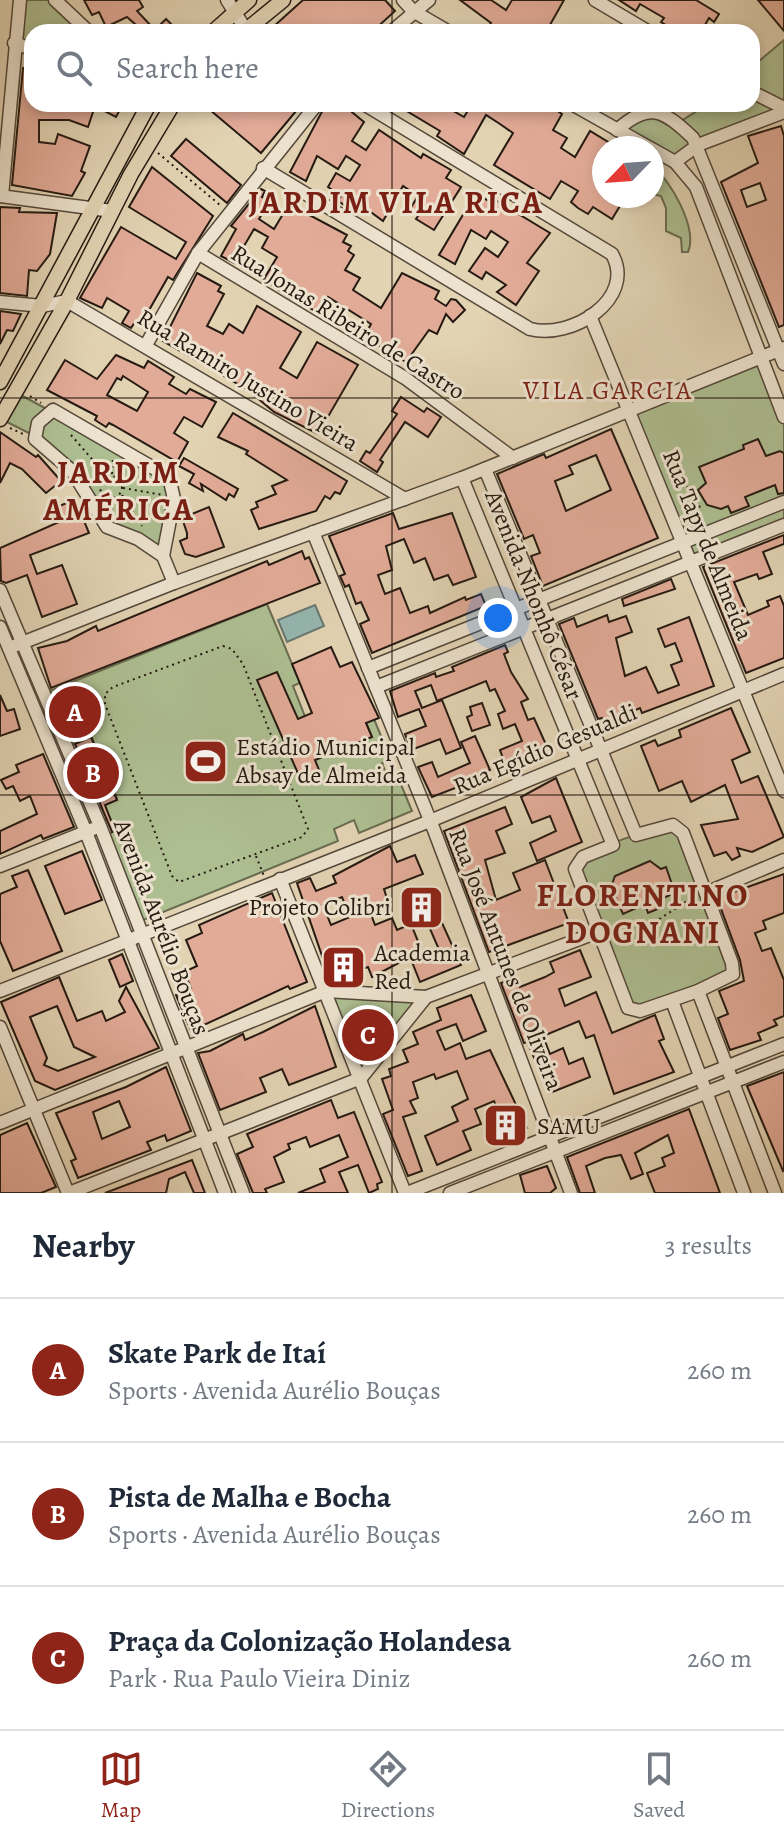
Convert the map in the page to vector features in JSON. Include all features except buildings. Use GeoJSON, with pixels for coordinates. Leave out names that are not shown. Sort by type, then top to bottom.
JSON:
{"type":"FeatureCollection","features":[{"type":"Feature","properties":{"kind":"main road"},"geometry":{"type":"LineString","coordinates":[[218,24],[230,7],[249,0]]}},
{"type":"Feature","properties":{"kind":"main road"},"geometry":{"type":"LineString","coordinates":[[254,24],[283,0]]}},
{"type":"Feature","properties":{"kind":"main road"},"geometry":{"type":"LineString","coordinates":[[0,382],[145,112]]}},
{"type":"Feature","properties":{"kind":"main road"},"geometry":{"type":"LineString","coordinates":[[1,416],[67,301],[167,112]]}},
{"type":"Feature","properties":{"kind":"street"},"geometry":{"type":"LineString","coordinates":[[14,0],[20,0],[1,196],[112,211]]}},
{"type":"Feature","properties":{"kind":"street"},"geometry":{"type":"LineString","coordinates":[[55,0],[80,24]]}},
{"type":"Feature","properties":{"kind":"street"},"geometry":{"type":"LineString","coordinates":[[403,0],[413,11],[435,24]]}},
{"type":"Feature","properties":{"kind":"street"},"geometry":{"type":"LineString","coordinates":[[399,24],[429,0]]}},
{"type":"Feature","properties":{"kind":"street"},"geometry":{"type":"LineString","coordinates":[[595,0],[636,24]]}},
{"type":"Feature","properties":{"kind":"street"},"geometry":{"type":"LineString","coordinates":[[230,7],[241,24]]}},
{"type":"Feature","properties":{"kind":"street"},"geometry":{"type":"LineString","coordinates":[[14,43],[24,46]]}},
{"type":"Feature","properties":{"kind":"street"},"geometry":{"type":"LineString","coordinates":[[760,96],[784,110]]}},
{"type":"Feature","properties":{"kind":"street"},"geometry":{"type":"LineString","coordinates":[[675,162],[698,145],[784,110]]}},
{"type":"Feature","properties":{"kind":"street"},"geometry":{"type":"LineString","coordinates":[[146,345],[198,253],[310,112]]}},
{"type":"Feature","properties":{"kind":"street"},"geometry":{"type":"LineString","coordinates":[[263,168],[530,329],[546,331],[590,316],[614,295],[618,265],[612,254],[377,112]]}},
{"type":"Feature","properties":{"kind":"street"},"geometry":{"type":"LineString","coordinates":[[586,112],[628,136]]}},
{"type":"Feature","properties":{"kind":"street"},"geometry":{"type":"LineString","coordinates":[[617,130],[634,116],[645,112]]}},
{"type":"Feature","properties":{"kind":"street"},"geometry":{"type":"LineString","coordinates":[[655,112],[673,120],[698,145],[782,349],[784,364]]}},
{"type":"Feature","properties":{"kind":"street"},"geometry":{"type":"LineString","coordinates":[[664,156],[675,162],[696,187],[784,417]]}},
{"type":"Feature","properties":{"kind":"street","name":"Rua Jonas Ribeiro de Castro"},"geometry":{"type":"LineString","coordinates":[[198,253],[405,378],[513,458]]}},
{"type":"Feature","properties":{"kind":"street"},"geometry":{"type":"LineString","coordinates":[[0,302],[42,306],[67,301]]}},
{"type":"Feature","properties":{"kind":"street","name":"Rua Ramiro Justino Vieira"},"geometry":{"type":"LineString","coordinates":[[67,301],[405,499]]}},
{"type":"Feature","properties":{"kind":"street","name":"Rua Tapy de Almeida"},"geometry":{"type":"LineString","coordinates":[[590,316],[784,791]]}},
{"type":"Feature","properties":{"kind":"street"},"geometry":{"type":"LineString","coordinates":[[9,648],[174,583],[462,478],[782,349]]}},
{"type":"Feature","properties":{"kind":"street"},"geometry":{"type":"LineString","coordinates":[[163,556],[138,539],[107,527],[72,471],[35,439],[38,423],[53,410],[169,477],[174,499],[163,556],[174,583]]}},
{"type":"Feature","properties":{"kind":"street","name":"Avenida Nhonhô César"},"geometry":{"type":"LineString","coordinates":[[485,469],[636,835]]}},
{"type":"Feature","properties":{"kind":"street","name":"Avenida Nhonhô César"},"geometry":{"type":"LineString","coordinates":[[462,478],[613,845]]}},
{"type":"Feature","properties":{"kind":"street"},"geometry":{"type":"LineString","coordinates":[[368,668],[682,540],[784,502]]}},
{"type":"Feature","properties":{"kind":"street"},"geometry":{"type":"LineString","coordinates":[[376,687],[784,525]]}},
{"type":"Feature","properties":{"kind":"street","name":"Rua José Antunes de Oliveira"},"geometry":{"type":"LineString","coordinates":[[313,532],[430,821],[571,1193]]}},
{"type":"Feature","properties":{"kind":"street","name":"Avenida Aurélio Bouças"},"geometry":{"type":"LineString","coordinates":[[0,590],[100,826],[241,1192]]}},
{"type":"Feature","properties":{"kind":"street","name":"Avenida Aurélio Bouças"},"geometry":{"type":"LineString","coordinates":[[0,627],[86,832],[225,1193]]}},
{"type":"Feature","properties":{"kind":"street","name":"Rua Egídio Gesualdi"},"geometry":{"type":"LineString","coordinates":[[0,991],[430,821],[784,674]]}},
{"type":"Feature","properties":{"kind":"street"},"geometry":{"type":"LineString","coordinates":[[673,825],[679,827],[732,963],[733,974],[698,991],[640,1011],[628,1008],[575,869],[583,857],[636,835],[673,825]]}},
{"type":"Feature","properties":{"kind":"street"},"geometry":{"type":"LineString","coordinates":[[0,866],[100,826]]}},
{"type":"Feature","properties":{"kind":"street"},"geometry":{"type":"LineString","coordinates":[[706,893],[784,860]]}},
{"type":"Feature","properties":{"kind":"street"},"geometry":{"type":"LineString","coordinates":[[274,882],[326,991],[406,1193],[784,1044]]}},
{"type":"Feature","properties":{"kind":"street"},"geometry":{"type":"LineString","coordinates":[[0,1123],[326,991],[426,997],[599,934]]}},
{"type":"Feature","properties":{"kind":"street"},"geometry":{"type":"LineString","coordinates":[[698,991],[774,1193],[784,1189]]}},
{"type":"Feature","properties":{"kind":"street"},"geometry":{"type":"LineString","coordinates":[[0,1027],[68,1193],[361,1078],[426,997]]}},
{"type":"Feature","properties":{"kind":"street"},"geometry":{"type":"LineString","coordinates":[[672,1001],[744,1193]]}},
{"type":"Feature","properties":{"kind":"street"},"geometry":{"type":"LineString","coordinates":[[450,1193],[784,1062]]}},
{"type":"Feature","properties":{"kind":"street"},"geometry":{"type":"LineString","coordinates":[[188,1095],[202,1090]]}},
{"type":"Feature","properties":{"kind":"street"},"geometry":{"type":"LineString","coordinates":[[614,1109],[620,1125]]}},
{"type":"Feature","properties":{"kind":"path"},"geometry":{"type":"LineString","coordinates":[[148,144],[228,212]]}},
{"type":"Feature","properties":{"kind":"path"},"geometry":{"type":"LineString","coordinates":[[17,389],[53,410]]}},
{"type":"Feature","properties":{"kind":"path"},"geometry":{"type":"LineString","coordinates":[[1,416],[35,439]]}},
{"type":"Feature","properties":{"kind":"path"},"geometry":{"type":"LineString","coordinates":[[79,437],[68,430],[109,476],[120,480],[121,493],[114,498],[103,495],[101,482],[109,476],[113,455],[124,461]]}},
{"type":"Feature","properties":{"kind":"path"},"geometry":{"type":"LineString","coordinates":[[658,480],[679,480],[698,499],[695,526],[682,540]]}},
{"type":"Feature","properties":{"kind":"path"},"geometry":{"type":"LineString","coordinates":[[123,488],[164,496],[164,490]]}},
{"type":"Feature","properties":{"kind":"path"},"geometry":{"type":"LineString","coordinates":[[121,493],[149,537]]}},
{"type":"Feature","properties":{"kind":"path"},"geometry":{"type":"LineString","coordinates":[[138,530],[144,534]]}},
{"type":"Feature","properties":{"kind":"path"},"geometry":{"type":"LineString","coordinates":[[223,646],[235,652],[308,824],[302,837],[256,855],[183,882],[175,881],[105,704],[106,691],[211,649],[223,646]]}},
{"type":"Feature","properties":{"kind":"path"},"geometry":{"type":"LineString","coordinates":[[256,855],[274,882]]}},
{"type":"Feature","properties":{"kind":"path"},"geometry":{"type":"LineString","coordinates":[[599,934],[655,922],[672,907],[706,893]]}},
{"type":"Feature","properties":{"kind":"green space"},"geometry":{"type":"Polygon","coordinates":[[[25,0],[52,0],[78,24],[24,24],[24,41],[20,39],[25,0]]]}},
{"type":"Feature","properties":{"kind":"green space"},"geometry":{"type":"Polygon","coordinates":[[[784,40],[784,108],[699,143],[678,123],[695,112],[760,112],[760,60],[784,40]]]}},
{"type":"Feature","properties":{"kind":"green space"},"geometry":{"type":"Polygon","coordinates":[[[660,115],[694,145],[675,160],[664,154],[664,136],[633,136],[621,129],[633,119],[660,115]]]}},
{"type":"Feature","properties":{"kind":"green space"},"geometry":{"type":"Polygon","coordinates":[[[664,179],[686,218],[690,242],[688,252],[682,252],[681,238],[666,231],[664,179]]]}},
{"type":"Feature","properties":{"kind":"green space"},"geometry":{"type":"Polygon","coordinates":[[[760,361],[784,420],[784,524],[691,559],[633,413],[760,361]]]}},
{"type":"Feature","properties":{"kind":"green space"},"geometry":{"type":"Polygon","coordinates":[[[19,394],[161,471],[172,487],[162,550],[110,526],[86,487],[37,437],[3,420],[19,394]]]}},
{"type":"Feature","properties":{"kind":"green space"},"geometry":{"type":"Polygon","coordinates":[[[267,604],[297,676],[308,679],[293,686],[321,757],[372,737],[359,705],[374,719],[391,760],[382,763],[388,778],[397,775],[412,811],[359,833],[354,820],[334,829],[338,841],[141,921],[106,835],[115,831],[110,818],[101,821],[96,809],[117,799],[92,738],[69,746],[47,692],[267,604]]]}},
{"type":"Feature","properties":{"kind":"green space"},"geometry":{"type":"Polygon","coordinates":[[[679,827],[733,974],[633,1011],[576,866],[598,850],[624,839],[679,827]]]}},
{"type":"Feature","properties":{"kind":"green space"},"geometry":{"type":"Polygon","coordinates":[[[328,992],[420,999],[361,1071],[328,992]]]}},
{"type":"Feature","properties":{"kind":"water"},"geometry":{"type":"Polygon","coordinates":[[[315,605],[324,626],[287,642],[278,620],[315,605]]]}},
{"type":"Feature","properties":{"kind":"place","name":"Skate Park de Itaí"},"geometry":{"type":"Point","coordinates":[75,712]}},
{"type":"Feature","properties":{"kind":"place","name":"Estádio Municipal Absay de Almeida"},"geometry":{"type":"Point","coordinates":[205,761]}},
{"type":"Feature","properties":{"kind":"place","name":"Pista de Malha e Bocha"},"geometry":{"type":"Point","coordinates":[93,773]}},
{"type":"Feature","properties":{"kind":"place","name":"Projeto Colibri"},"geometry":{"type":"Point","coordinates":[422,907]}},
{"type":"Feature","properties":{"kind":"place","name":"Academia Red"},"geometry":{"type":"Point","coordinates":[343,967]}},
{"type":"Feature","properties":{"kind":"place","name":"Praça da Colonização Holandesa"},"geometry":{"type":"Point","coordinates":[368,1035]}},
{"type":"Feature","properties":{"kind":"place","name":"SAMU"},"geometry":{"type":"Point","coordinates":[506,1126]}},
{"type":"Feature","properties":{"kind":"district","name":"JARDIM VILA RICA"},"geometry":{"type":"Point","coordinates":[396,202]}},
{"type":"Feature","properties":{"kind":"district","name":"VILA GARCIA"},"geometry":{"type":"Point","coordinates":[608,390]}},
{"type":"Feature","properties":{"kind":"district","name":"JARDIM AMÉRICA"},"geometry":{"type":"Point","coordinates":[119,490]}},
{"type":"Feature","properties":{"kind":"district","name":"FLORENTINO DOGNANI"},"geometry":{"type":"Point","coordinates":[643,914]}}]}
